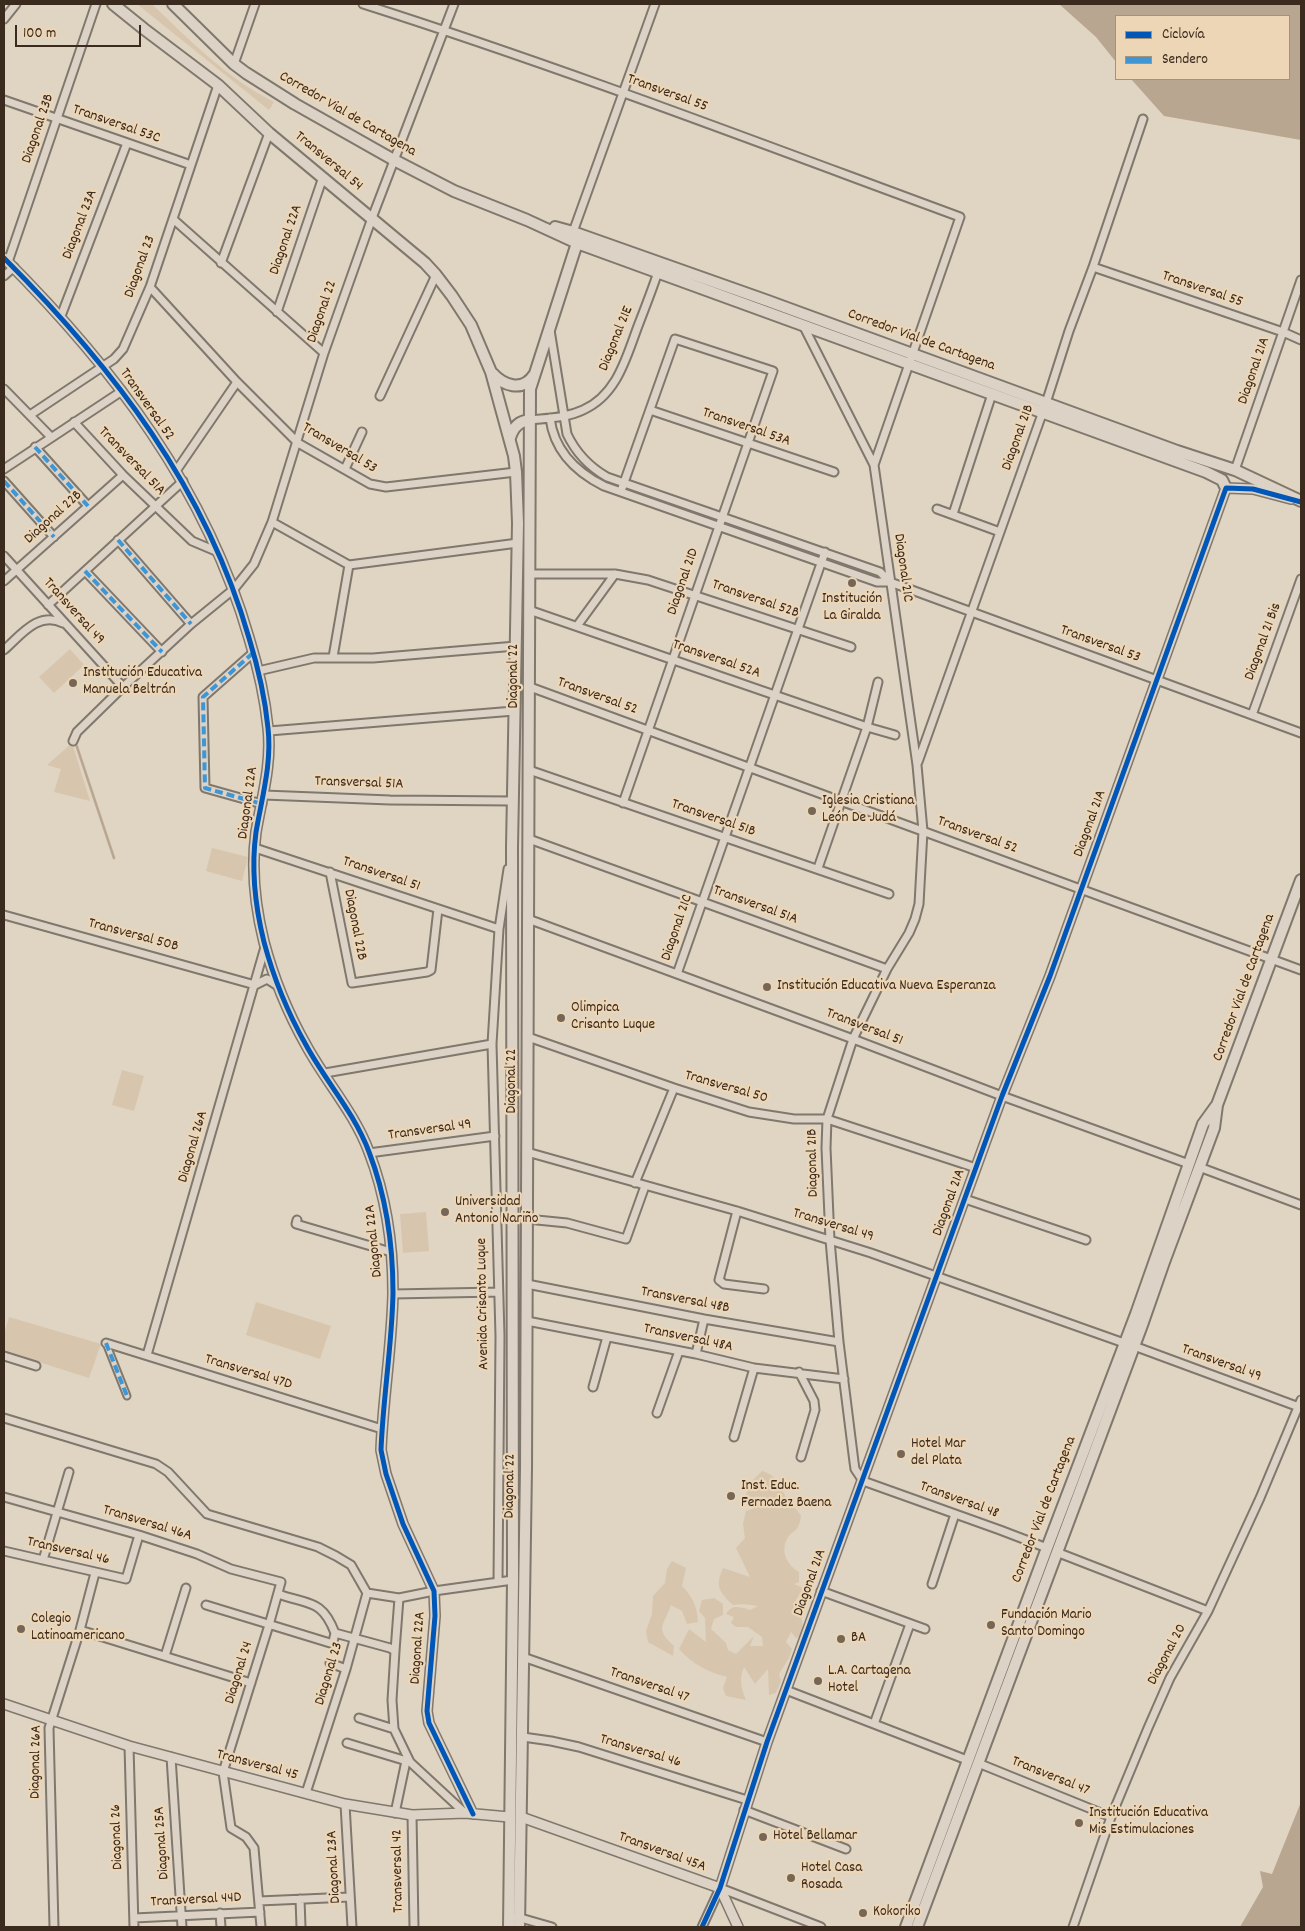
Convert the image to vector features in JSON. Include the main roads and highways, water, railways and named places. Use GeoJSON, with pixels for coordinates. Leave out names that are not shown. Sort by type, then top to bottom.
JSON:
{"type":"FeatureCollection","features":[{"type":"Feature","properties":{"kind":"main road","name":"Transversal 54"},"geometry":{"type":"LineString","coordinates":[[113,4],[218,85],[269,133],[425,263],[452,296],[471,326],[491,372]]}},
{"type":"Feature","properties":{"kind":"main road","name":"Corredor Vial de Cartagena"},"geometry":{"type":"LineString","coordinates":[[172,4],[234,64],[246,73],[295,104],[394,160],[454,191],[527,220],[577,243],[803,325],[911,359],[992,394],[1045,408],[1235,470],[1301,501]]}},
{"type":"Feature","properties":{"kind":"main road","name":"Corredor Vial de Cartagena"},"geometry":{"type":"LineString","coordinates":[[527,220],[573,232],[1045,408],[1214,475],[1222,480],[1226,488]]}},
{"type":"Feature","properties":{"kind":"main road","name":"Diagonal 22"},"geometry":{"type":"LineString","coordinates":[[509,1927],[516,1920],[523,1737],[527,1321],[530,389],[577,243]]}},
{"type":"Feature","properties":{"kind":"main road","name":"Diagonal 22"},"geometry":{"type":"LineString","coordinates":[[491,372],[510,438],[516,472],[518,543],[512,847],[513,1580],[510,1817],[516,1920]]}},
{"type":"Feature","properties":{"kind":"main road"},"geometry":{"type":"LineString","coordinates":[[491,372],[503,383],[518,386],[532,379],[536,372]]}},
{"type":"Feature","properties":{"kind":"main road"},"geometry":{"type":"LineString","coordinates":[[510,438],[514,427],[519,423],[530,420]]}},
{"type":"Feature","properties":{"kind":"main road","name":"Corredor Vial de Cartagena"},"geometry":{"type":"LineString","coordinates":[[906,1927],[1046,1548],[1200,1167],[1214,1128],[1217,1105],[1301,880]]}},
{"type":"Feature","properties":{"kind":"main road","name":"Corredor Vial de Cartagena"},"geometry":{"type":"LineString","coordinates":[[917,1927],[1059,1553],[1202,1124],[1217,1105]]}},
{"type":"Feature","properties":{"kind":"waterway"},"geometry":{"type":"LineString","coordinates":[[75,741],[114,858]]}},
{"type":"Feature","properties":{"kind":"place","name":"Institución La Giralda"},"geometry":{"type":"Point","coordinates":[852,583]}},
{"type":"Feature","properties":{"kind":"place","name":"Institución Educativa Manuela Beltrán"},"geometry":{"type":"Point","coordinates":[73,683]}},
{"type":"Feature","properties":{"kind":"place","name":"Iglesia Cristiana León De Judá"},"geometry":{"type":"Point","coordinates":[812,811]}},
{"type":"Feature","properties":{"kind":"place","name":"Institución Educativa Nueva Esperanza"},"geometry":{"type":"Point","coordinates":[767,987]}},
{"type":"Feature","properties":{"kind":"place","name":"Olimpica Crisanto Luque"},"geometry":{"type":"Point","coordinates":[561,1018]}},
{"type":"Feature","properties":{"kind":"place","name":"Universidad Antonio Nariño"},"geometry":{"type":"Point","coordinates":[445,1212]}},
{"type":"Feature","properties":{"kind":"place","name":"Hotel Mar del Plata"},"geometry":{"type":"Point","coordinates":[901,1454]}},
{"type":"Feature","properties":{"kind":"place","name":"Inst. Educ. Fernadez Baena"},"geometry":{"type":"Point","coordinates":[731,1496]}},
{"type":"Feature","properties":{"kind":"place","name":"Fundación Mario Santo Domingo"},"geometry":{"type":"Point","coordinates":[991,1625]}},
{"type":"Feature","properties":{"kind":"place","name":"Colegio Latinoamericano"},"geometry":{"type":"Point","coordinates":[21,1629]}},
{"type":"Feature","properties":{"kind":"place","name":"BA"},"geometry":{"type":"Point","coordinates":[841,1639]}},
{"type":"Feature","properties":{"kind":"place","name":"L.A. Cartagena Hotel"},"geometry":{"type":"Point","coordinates":[818,1681]}},
{"type":"Feature","properties":{"kind":"place","name":"Institución Educativa Mis Estimulaciones"},"geometry":{"type":"Point","coordinates":[1079,1823]}},
{"type":"Feature","properties":{"kind":"place","name":"Hotel Bellamar"},"geometry":{"type":"Point","coordinates":[763,1837]}},
{"type":"Feature","properties":{"kind":"place","name":"Hotel Casa Rosada"},"geometry":{"type":"Point","coordinates":[791,1878]}},
{"type":"Feature","properties":{"kind":"place","name":"Kokoriko"},"geometry":{"type":"Point","coordinates":[863,1913]}}]}
